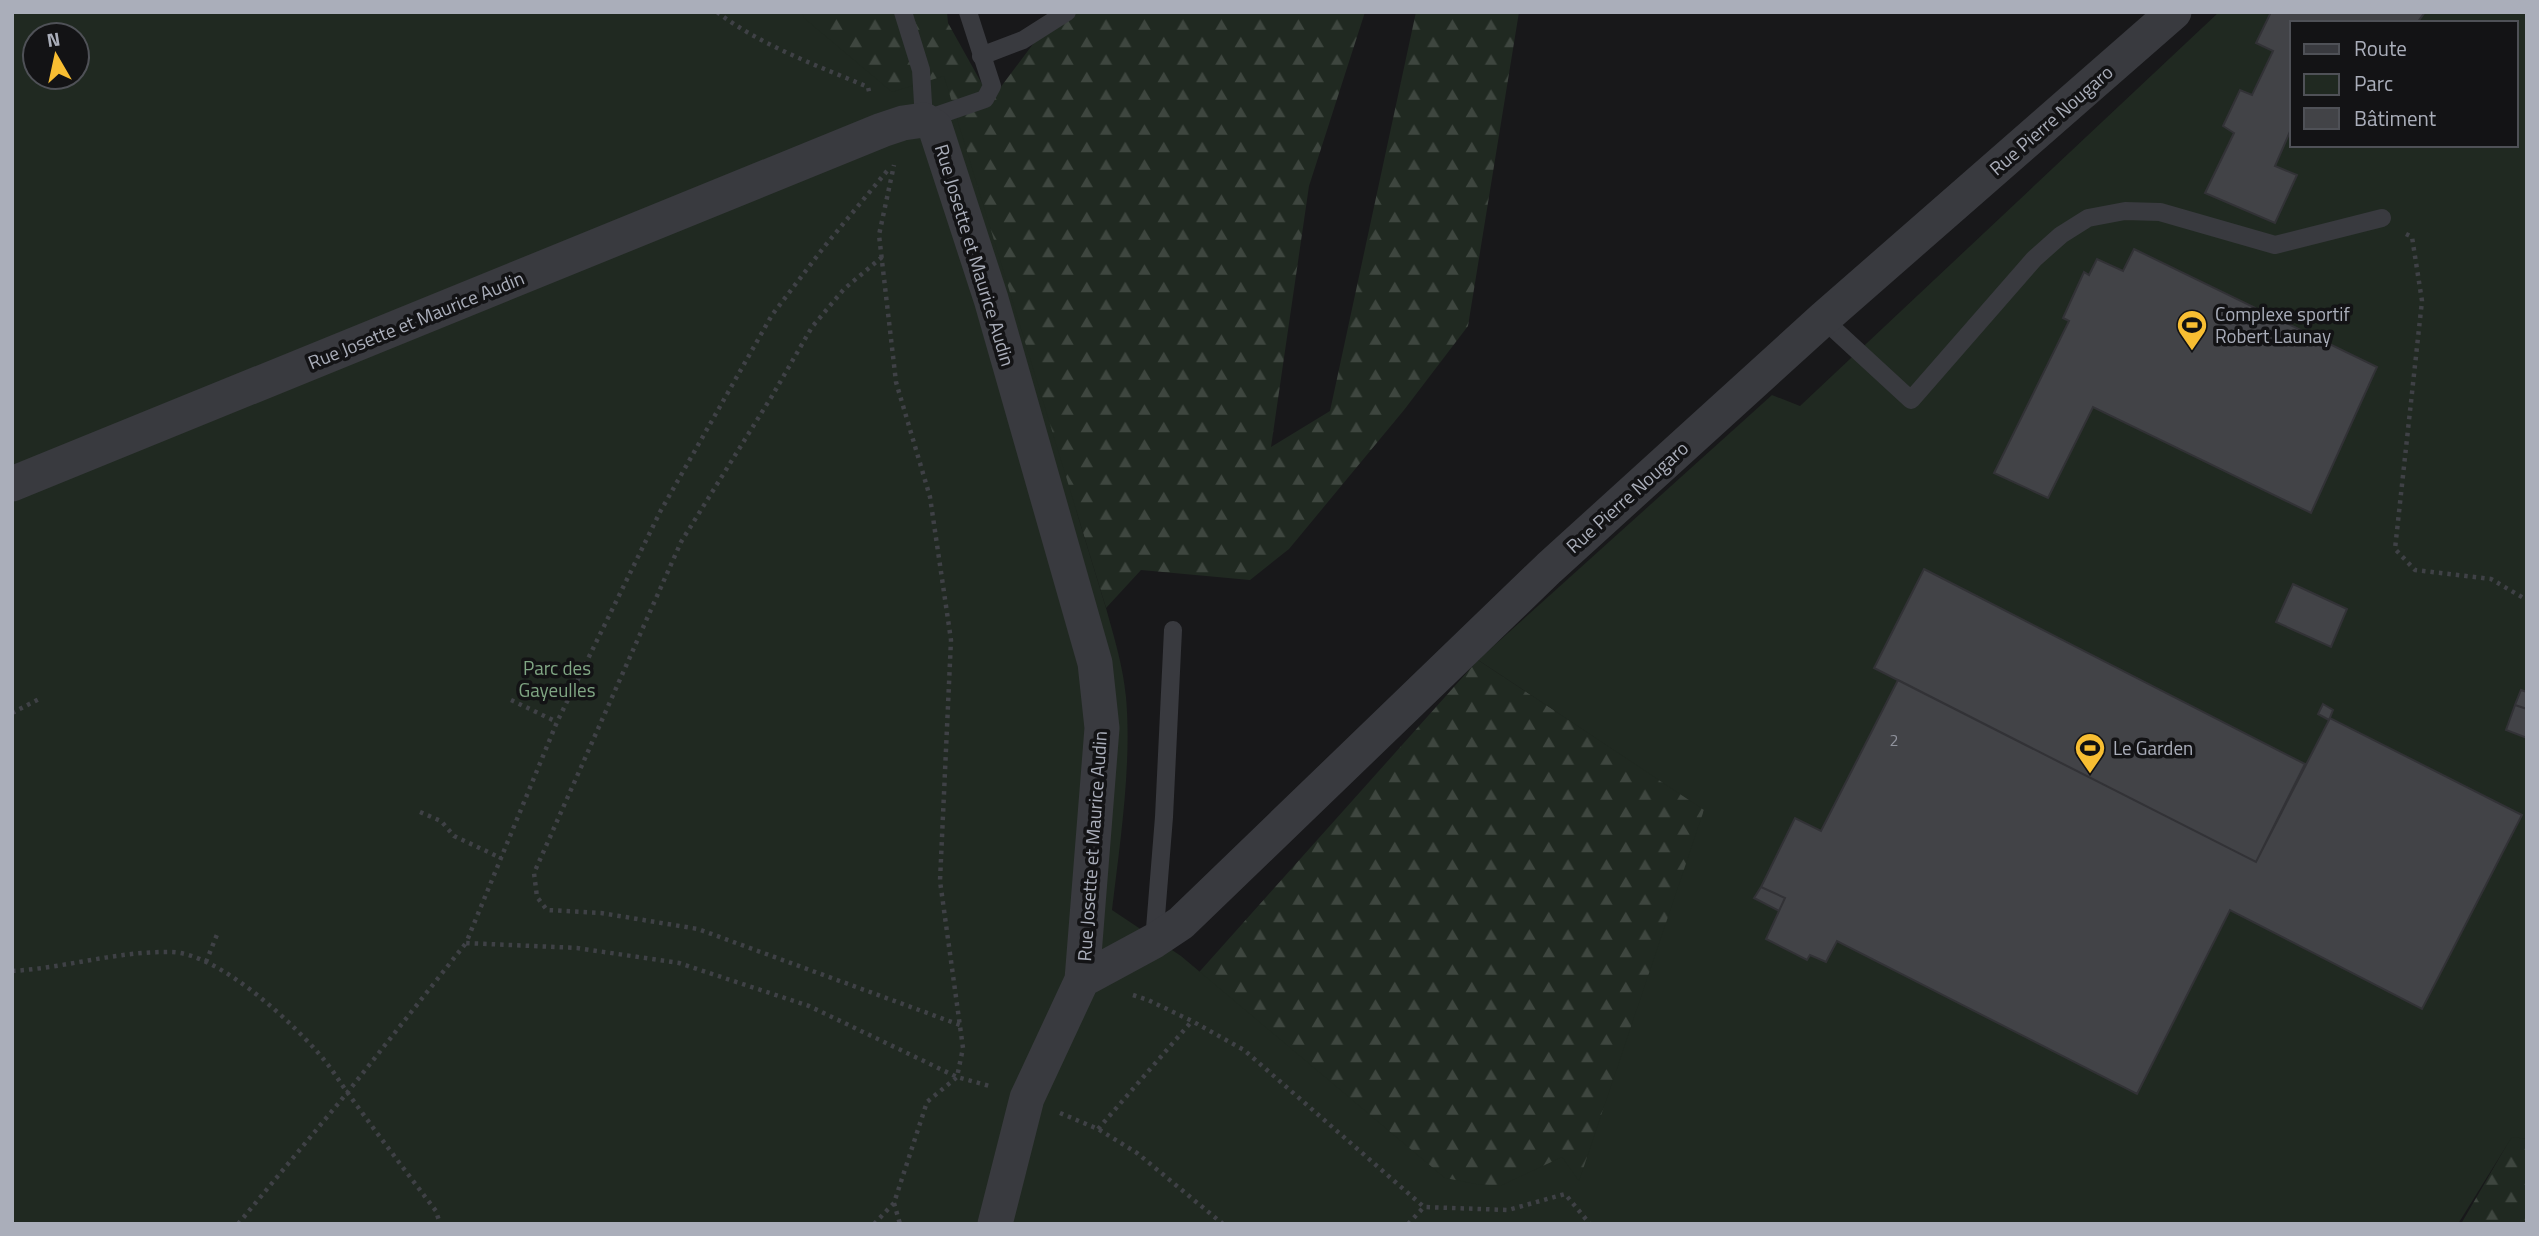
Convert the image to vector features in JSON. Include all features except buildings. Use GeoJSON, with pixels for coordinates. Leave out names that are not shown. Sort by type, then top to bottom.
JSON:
{"type":"FeatureCollection","features":[{"type":"Feature","properties":{"kind":"street","name":"Rue Pierre Nougaro"},"geometry":{"type":"LineString","coordinates":[[1082,980],[1154,941],[1181,923],[1549,568],[1823,319],[2174,12]]}},
{"type":"Feature","properties":{"kind":"street","name":"Rue Josette et Maurice Audin"},"geometry":{"type":"LineString","coordinates":[[12,484],[882,130],[924,120],[935,127],[990,299],[1095,663],[1102,728],[1082,980],[1027,1098],[995,1224]]}},
{"type":"Feature","properties":{"kind":"lane"},"geometry":{"type":"LineString","coordinates":[[903,12],[921,70],[924,120],[985,99],[992,86],[968,12]]}},
{"type":"Feature","properties":{"kind":"lane"},"geometry":{"type":"LineString","coordinates":[[981,56],[1023,40],[1067,12]]}},
{"type":"Feature","properties":{"kind":"lane"},"geometry":{"type":"LineString","coordinates":[[1823,319],[1911,400],[2034,259],[2061,235],[2088,218],[2126,211],[2160,212],[2274,245],[2382,218]]}},
{"type":"Feature","properties":{"kind":"lane"},"geometry":{"type":"LineString","coordinates":[[1154,941],[1164,817],[1172,629]]}},
{"type":"Feature","properties":{"kind":"path"},"geometry":{"type":"LineString","coordinates":[[717,12],[798,57],[867,87],[882,130]]}},
{"type":"Feature","properties":{"kind":"path"},"geometry":{"type":"LineString","coordinates":[[238,1224],[348,1093],[466,943],[557,722],[660,512],[772,315],[895,162],[879,235],[896,382],[930,497],[951,640],[940,881],[963,1048],[957,1077],[927,1102],[894,1203],[874,1224]]}},
{"type":"Feature","properties":{"kind":"path"},"geometry":{"type":"LineString","coordinates":[[2382,218],[2412,237],[2422,301],[2395,549],[2415,570],[2491,579],[2527,600]]}},
{"type":"Feature","properties":{"kind":"path"},"geometry":{"type":"LineString","coordinates":[[881,257],[844,289],[812,327],[681,542],[534,873],[537,897],[547,910],[601,912],[698,929],[960,1025]]}},
{"type":"Feature","properties":{"kind":"path"},"geometry":{"type":"LineString","coordinates":[[12,713],[39,699]]}},
{"type":"Feature","properties":{"kind":"path"},"geometry":{"type":"LineString","coordinates":[[511,700],[557,722]]}},
{"type":"Feature","properties":{"kind":"path"},"geometry":{"type":"LineString","coordinates":[[420,811],[441,821],[454,836],[501,858]]}},
{"type":"Feature","properties":{"kind":"path"},"geometry":{"type":"LineString","coordinates":[[206,962],[218,932]]}},
{"type":"Feature","properties":{"kind":"path"},"geometry":{"type":"LineString","coordinates":[[466,943],[577,948],[679,963],[809,1006],[957,1077]]}},
{"type":"Feature","properties":{"kind":"path"},"geometry":{"type":"LineString","coordinates":[[12,971],[42,970],[113,956],[174,952],[206,962],[235,978],[278,1013],[325,1060],[436,1211],[440,1224]]}},
{"type":"Feature","properties":{"kind":"path"},"geometry":{"type":"LineString","coordinates":[[1082,980],[1148,1000],[1244,1050],[1424,1207],[1508,1210],[1565,1194],[1590,1224]]}},
{"type":"Feature","properties":{"kind":"path"},"geometry":{"type":"LineString","coordinates":[[1192,1021],[1098,1129],[1137,1153],[1223,1224]]}},
{"type":"Feature","properties":{"kind":"path"},"geometry":{"type":"LineString","coordinates":[[894,1203],[900,1224]]}},
{"type":"Feature","properties":{"kind":"path"},"geometry":{"type":"LineString","coordinates":[[1408,1224],[1424,1207]]}},
{"type":"Feature","properties":{"kind":"green space"},"geometry":{"type":"Polygon","coordinates":[[[12,12],[802,12],[804,18],[892,92],[944,76],[1106,608],[1123,674],[1127,723],[1126,776],[1112,910],[1181,956],[1445,1178],[1500,1186],[1562,1157],[1579,1181],[1704,810],[1478,660],[1772,395],[1800,406],[2219,12],[2527,12],[2527,1139],[2512,1137],[2458,1224],[12,1224],[12,12]]]}},
{"type":"Feature","properties":{"kind":"green space","name":"Parc des Gayeulles"},"geometry":{"type":"Polygon","coordinates":[[[168,12],[947,12],[948,23],[991,100],[1057,12],[1365,12],[1309,186],[1271,447],[1330,411],[1416,12],[1519,12],[1468,326],[1404,410],[1289,549],[1250,580],[1141,570],[1106,608],[1076,510],[1093,1091],[1478,660],[1704,809],[1646,1219],[12,1224],[76,91],[91,91],[91,67],[168,12]]]}},
{"type":"Feature","properties":{"kind":"green space"},"geometry":{"type":"Polygon","coordinates":[[[2512,1136],[2527,1139],[2527,1224],[2461,1224],[2512,1136]]]}},
{"type":"Feature","properties":{"kind":"place","name":"Complexe sportif Robert Launay"},"geometry":{"type":"Point","coordinates":[2192,352]}},
{"type":"Feature","properties":{"kind":"place","name":"Le Garden"},"geometry":{"type":"Point","coordinates":[2090,775]}}]}
